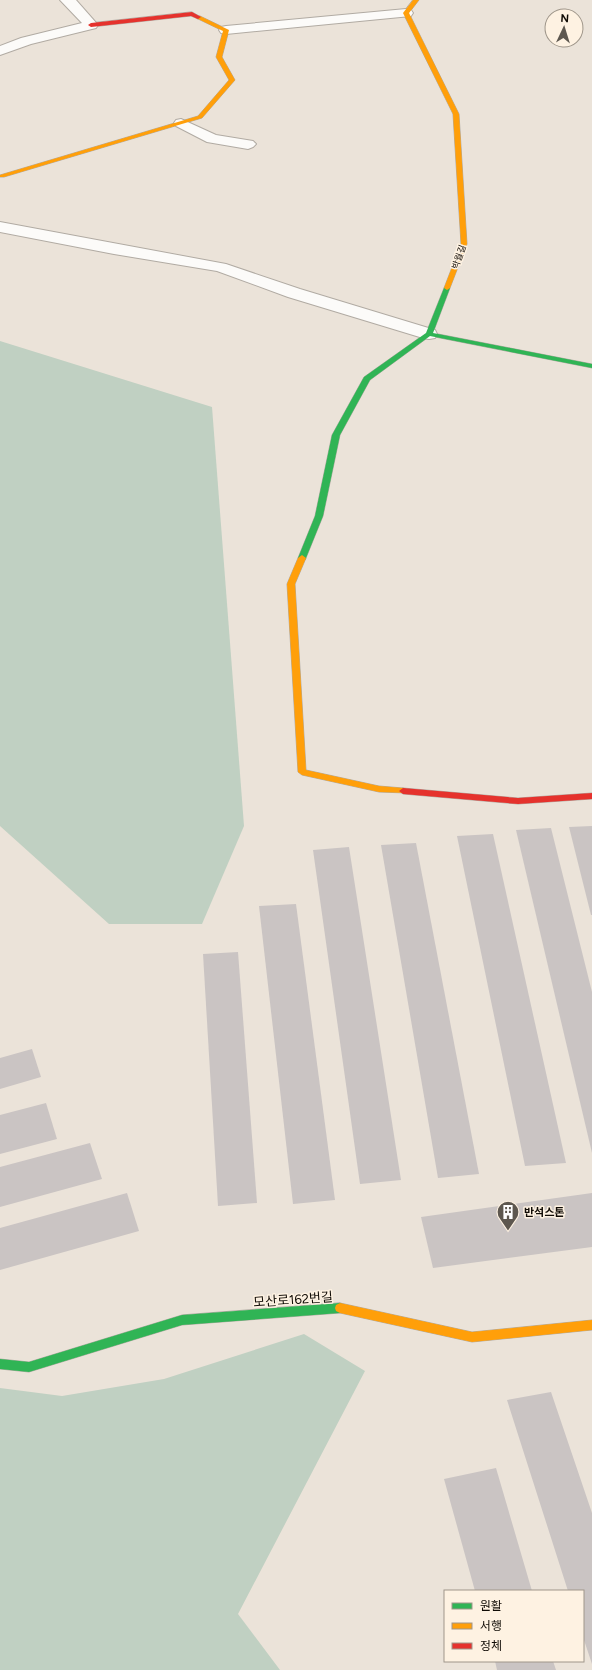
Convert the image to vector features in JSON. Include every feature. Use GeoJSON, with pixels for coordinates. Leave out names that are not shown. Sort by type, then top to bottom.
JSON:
{"type":"FeatureCollection","features":[{"type":"Feature","properties":{"kind":"street"},"geometry":{"type":"LineString","coordinates":[[67,0],[75,6],[90,26]]}},
{"type":"Feature","properties":{"kind":"street"},"geometry":{"type":"LineString","coordinates":[[0,51],[26,41],[90,26],[192,14],[226,30],[406,13],[416,0]]}},
{"type":"Feature","properties":{"kind":"street","name":"박월길"},"geometry":{"type":"LineString","coordinates":[[406,13],[456,114],[464,244],[429,334]]}},
{"type":"Feature","properties":{"kind":"street"},"geometry":{"type":"LineString","coordinates":[[1,175],[120,142],[200,117],[232,80],[219,57],[226,30]]}},
{"type":"Feature","properties":{"kind":"street"},"geometry":{"type":"LineString","coordinates":[[181,123],[212,139],[248,144]]}},
{"type":"Feature","properties":{"kind":"street"},"geometry":{"type":"LineString","coordinates":[[0,226],[114,249],[220,267],[294,293],[429,334],[592,366]]}},
{"type":"Feature","properties":{"kind":"street"},"geometry":{"type":"LineString","coordinates":[[429,334],[367,379],[336,435],[319,516],[291,584],[302,772],[378,789],[510,800],[592,796]]}},
{"type":"Feature","properties":{"kind":"street","name":"모산로162번길"},"geometry":{"type":"LineString","coordinates":[[0,1364],[29,1367],[182,1320],[340,1308],[472,1337],[592,1325]]}},
{"type":"Feature","properties":{"kind":"green space"},"geometry":{"type":"Polygon","coordinates":[[[0,341],[212,407],[244,826],[202,924],[109,924],[0,826],[0,341]]]}},
{"type":"Feature","properties":{"kind":"green space"},"geometry":{"type":"Polygon","coordinates":[[[304,1334],[365,1371],[238,1614],[280,1670],[0,1670],[0,1388],[62,1396],[164,1379],[304,1334]]]}},
{"type":"Feature","properties":{"kind":"building"},"geometry":{"type":"Polygon","coordinates":[[[592,826],[592,915],[591,915],[569,827],[592,826]]]}},
{"type":"Feature","properties":{"kind":"building"},"geometry":{"type":"Polygon","coordinates":[[[551,828],[592,992],[592,1153],[516,830],[551,828]]]}},
{"type":"Feature","properties":{"kind":"building"},"geometry":{"type":"Polygon","coordinates":[[[493,834],[566,1163],[525,1166],[457,836],[493,834]]]}},
{"type":"Feature","properties":{"kind":"building"},"geometry":{"type":"Polygon","coordinates":[[[416,843],[479,1174],[438,1178],[381,845],[416,843]]]}},
{"type":"Feature","properties":{"kind":"building"},"geometry":{"type":"Polygon","coordinates":[[[349,847],[401,1180],[360,1184],[313,850],[349,847]]]}},
{"type":"Feature","properties":{"kind":"building"},"geometry":{"type":"Polygon","coordinates":[[[296,904],[335,1200],[293,1204],[259,906],[296,904]]]}},
{"type":"Feature","properties":{"kind":"building"},"geometry":{"type":"Polygon","coordinates":[[[238,952],[257,1203],[218,1206],[203,954],[238,952]]]}},
{"type":"Feature","properties":{"kind":"building"},"geometry":{"type":"Polygon","coordinates":[[[32,1049],[41,1077],[0,1089],[0,1058],[32,1049]]]}},
{"type":"Feature","properties":{"kind":"building"},"geometry":{"type":"Polygon","coordinates":[[[46,1103],[57,1139],[0,1154],[0,1115],[46,1103]]]}},
{"type":"Feature","properties":{"kind":"building"},"geometry":{"type":"Polygon","coordinates":[[[90,1143],[102,1179],[0,1207],[0,1167],[90,1143]]]}},
{"type":"Feature","properties":{"kind":"building"},"geometry":{"type":"Polygon","coordinates":[[[127,1193],[139,1231],[0,1270],[0,1228],[127,1193]]]}},
{"type":"Feature","properties":{"kind":"building","name":"반석스톤"},"geometry":{"type":"Polygon","coordinates":[[[592,1193],[592,1247],[433,1268],[421,1217],[592,1193]]]}},
{"type":"Feature","properties":{"kind":"building"},"geometry":{"type":"Polygon","coordinates":[[[551,1392],[592,1513],[592,1664],[584,1640],[584,1590],[568,1590],[507,1400],[551,1392]]]}},
{"type":"Feature","properties":{"kind":"building"},"geometry":{"type":"Polygon","coordinates":[[[496,1468],[532,1590],[475,1590],[444,1479],[496,1468]]]}},
{"type":"Feature","properties":{"kind":"building"},"geometry":{"type":"Polygon","coordinates":[[[495,1662],[553,1662],[556,1670],[497,1670],[495,1662]]]}},
{"type":"Feature","properties":{"kind":"traffic: fast"},"geometry":{"type":"LineString","coordinates":[[447,288],[429,334],[592,366]]}},
{"type":"Feature","properties":{"kind":"traffic: fast"},"geometry":{"type":"LineString","coordinates":[[302,558],[319,516],[336,435],[367,379],[429,334]]}},
{"type":"Feature","properties":{"kind":"traffic: fast"},"geometry":{"type":"LineString","coordinates":[[0,1364],[29,1367],[182,1320],[340,1308]]}},
{"type":"Feature","properties":{"kind":"traffic: slow"},"geometry":{"type":"LineString","coordinates":[[416,0],[406,13],[456,114],[464,244],[447,288]]}},
{"type":"Feature","properties":{"kind":"traffic: slow"},"geometry":{"type":"LineString","coordinates":[[2,176],[200,117],[232,80],[219,57],[226,30],[198,17]]}},
{"type":"Feature","properties":{"kind":"traffic: slow"},"geometry":{"type":"LineString","coordinates":[[302,558],[291,584],[302,772],[379,789],[403,791]]}},
{"type":"Feature","properties":{"kind":"traffic: slow"},"geometry":{"type":"LineString","coordinates":[[340,1308],[472,1337],[592,1325]]}},
{"type":"Feature","properties":{"kind":"traffic: jam"},"geometry":{"type":"LineString","coordinates":[[91,25],[192,14],[198,17]]}},
{"type":"Feature","properties":{"kind":"traffic: jam"},"geometry":{"type":"LineString","coordinates":[[403,791],[518,801],[592,796]]}},
{"type":"Feature","properties":{"kind":"place","name":"반석스톤"},"geometry":{"type":"Point","coordinates":[508,1232]}}]}
